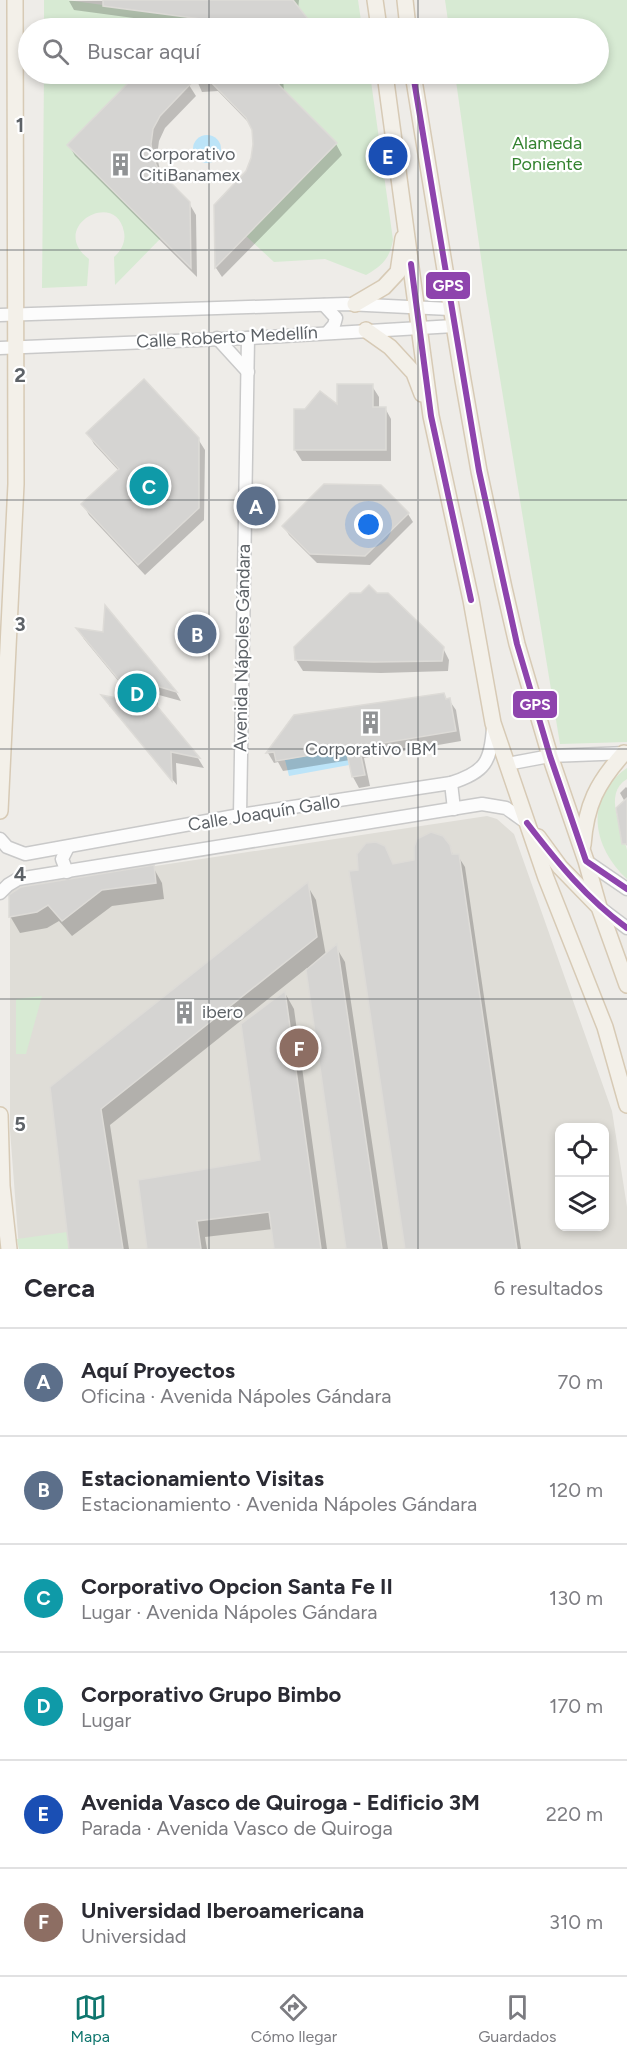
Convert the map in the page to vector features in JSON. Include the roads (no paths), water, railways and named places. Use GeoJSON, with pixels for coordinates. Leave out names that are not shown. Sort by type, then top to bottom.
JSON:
{"type":"FeatureCollection","features":[{"type":"Feature","properties":{"kind":"main road"},"geometry":{"type":"LineString","coordinates":[[0,811],[16,507],[16,346],[8,315],[15,0]]}},
{"type":"Feature","properties":{"kind":"main road"},"geometry":{"type":"LineString","coordinates":[[375,0],[378,18]]}},
{"type":"Feature","properties":{"kind":"main road"},"geometry":{"type":"LineString","coordinates":[[405,0],[407,18]]}},
{"type":"Feature","properties":{"kind":"main road"},"geometry":{"type":"LineString","coordinates":[[386,84],[431,416],[471,600],[493,723],[546,878],[605,1027],[623,1066],[627,1105]]}},
{"type":"Feature","properties":{"kind":"main road"},"geometry":{"type":"LineString","coordinates":[[415,84],[450,309],[479,471],[517,644],[550,756],[627,985]]}},
{"type":"Feature","properties":{"kind":"main road"},"geometry":{"type":"LineString","coordinates":[[355,304],[384,287],[398,272],[406,220]]}},
{"type":"Feature","properties":{"kind":"main road"},"geometry":{"type":"LineString","coordinates":[[366,330],[390,347],[414,373],[431,416]]}},
{"type":"Feature","properties":{"kind":"main road"},"geometry":{"type":"LineString","coordinates":[[584,856],[588,807],[605,774],[625,753]]}},
{"type":"Feature","properties":{"kind":"main road"},"geometry":{"type":"LineString","coordinates":[[527,823],[560,867],[599,907]]}},
{"type":"Feature","properties":{"kind":"main road"},"geometry":{"type":"LineString","coordinates":[[0,1115],[2,1186],[9,1249]]}},
{"type":"Feature","properties":{"kind":"street","name":"Calle Roberto Medellín"},"geometry":{"type":"LineString","coordinates":[[8,315],[355,304],[450,309]]}},
{"type":"Feature","properties":{"kind":"street"},"geometry":{"type":"LineString","coordinates":[[324,305],[336,318],[328,332]]}},
{"type":"Feature","properties":{"kind":"street","name":"Calle Roberto Medellín"},"geometry":{"type":"LineString","coordinates":[[0,348],[248,338],[454,326]]}},
{"type":"Feature","properties":{"kind":"street"},"geometry":{"type":"LineString","coordinates":[[217,338],[248,372]]}},
{"type":"Feature","properties":{"kind":"street","name":"Avenida Nápoles Gándara"},"geometry":{"type":"LineString","coordinates":[[240,815],[248,338]]}},
{"type":"Feature","properties":{"kind":"street","name":"Calle Joaquín Gallo"},"geometry":{"type":"LineString","coordinates":[[0,839],[7,846],[25,854],[240,815],[451,783],[471,777],[488,759],[493,723]]}},
{"type":"Feature","properties":{"kind":"street"},"geometry":{"type":"LineString","coordinates":[[507,764],[550,756],[625,753]]}},
{"type":"Feature","properties":{"kind":"street"},"geometry":{"type":"LineString","coordinates":[[451,783],[454,808]]}},
{"type":"Feature","properties":{"kind":"street","name":"Calle Joaquín Gallo"},"geometry":{"type":"LineString","coordinates":[[0,893],[18,879],[482,804],[506,808],[527,823]]}},
{"type":"Feature","properties":{"kind":"street"},"geometry":{"type":"LineString","coordinates":[[67,872],[62,859],[68,847]]}},
{"type":"Feature","properties":{"kind":"street"},"geometry":{"type":"LineString","coordinates":[[584,856],[627,889]]}},
{"type":"Feature","properties":{"kind":"street"},"geometry":{"type":"LineString","coordinates":[[599,907],[627,928]]}},
{"type":"Feature","properties":{"kind":"water"},"geometry":{"type":"Polygon","coordinates":[[[207,135],[217,139],[221,149],[217,159],[207,163],[197,159],[193,149],[197,139],[207,135]]]}},
{"type":"Feature","properties":{"kind":"water"},"geometry":{"type":"Polygon","coordinates":[[[346,749],[349,765],[289,776],[285,760],[346,749]]]}},
{"type":"Feature","properties":{"kind":"place","name":"Avenida Vasco de Quiroga - Edificio 3M"},"geometry":{"type":"Point","coordinates":[388,156]}},
{"type":"Feature","properties":{"kind":"place","name":"Corporativo CitiBanamex"},"geometry":{"type":"Point","coordinates":[121,164]}},
{"type":"Feature","properties":{"kind":"place","name":"Corporativo Opcion Santa Fe II"},"geometry":{"type":"Point","coordinates":[149,486]}},
{"type":"Feature","properties":{"kind":"place","name":"Aquí Proyectos"},"geometry":{"type":"Point","coordinates":[256,506]}},
{"type":"Feature","properties":{"kind":"place","name":"Estacionamiento Visitas"},"geometry":{"type":"Point","coordinates":[197,634]}},
{"type":"Feature","properties":{"kind":"place","name":"Corporativo Grupo Bimbo"},"geometry":{"type":"Point","coordinates":[137,693]}},
{"type":"Feature","properties":{"kind":"place","name":"Corporativo IBM"},"geometry":{"type":"Point","coordinates":[371,723]}},
{"type":"Feature","properties":{"kind":"place","name":"ibero"},"geometry":{"type":"Point","coordinates":[184,1012]}},
{"type":"Feature","properties":{"kind":"place","name":"Universidad Iberoamericana"},"geometry":{"type":"Point","coordinates":[299,1048]}},
{"type":"Feature","properties":{"kind":"park label","name":"Alameda Poniente"},"geometry":{"type":"Point","coordinates":[547,153]}}]}
